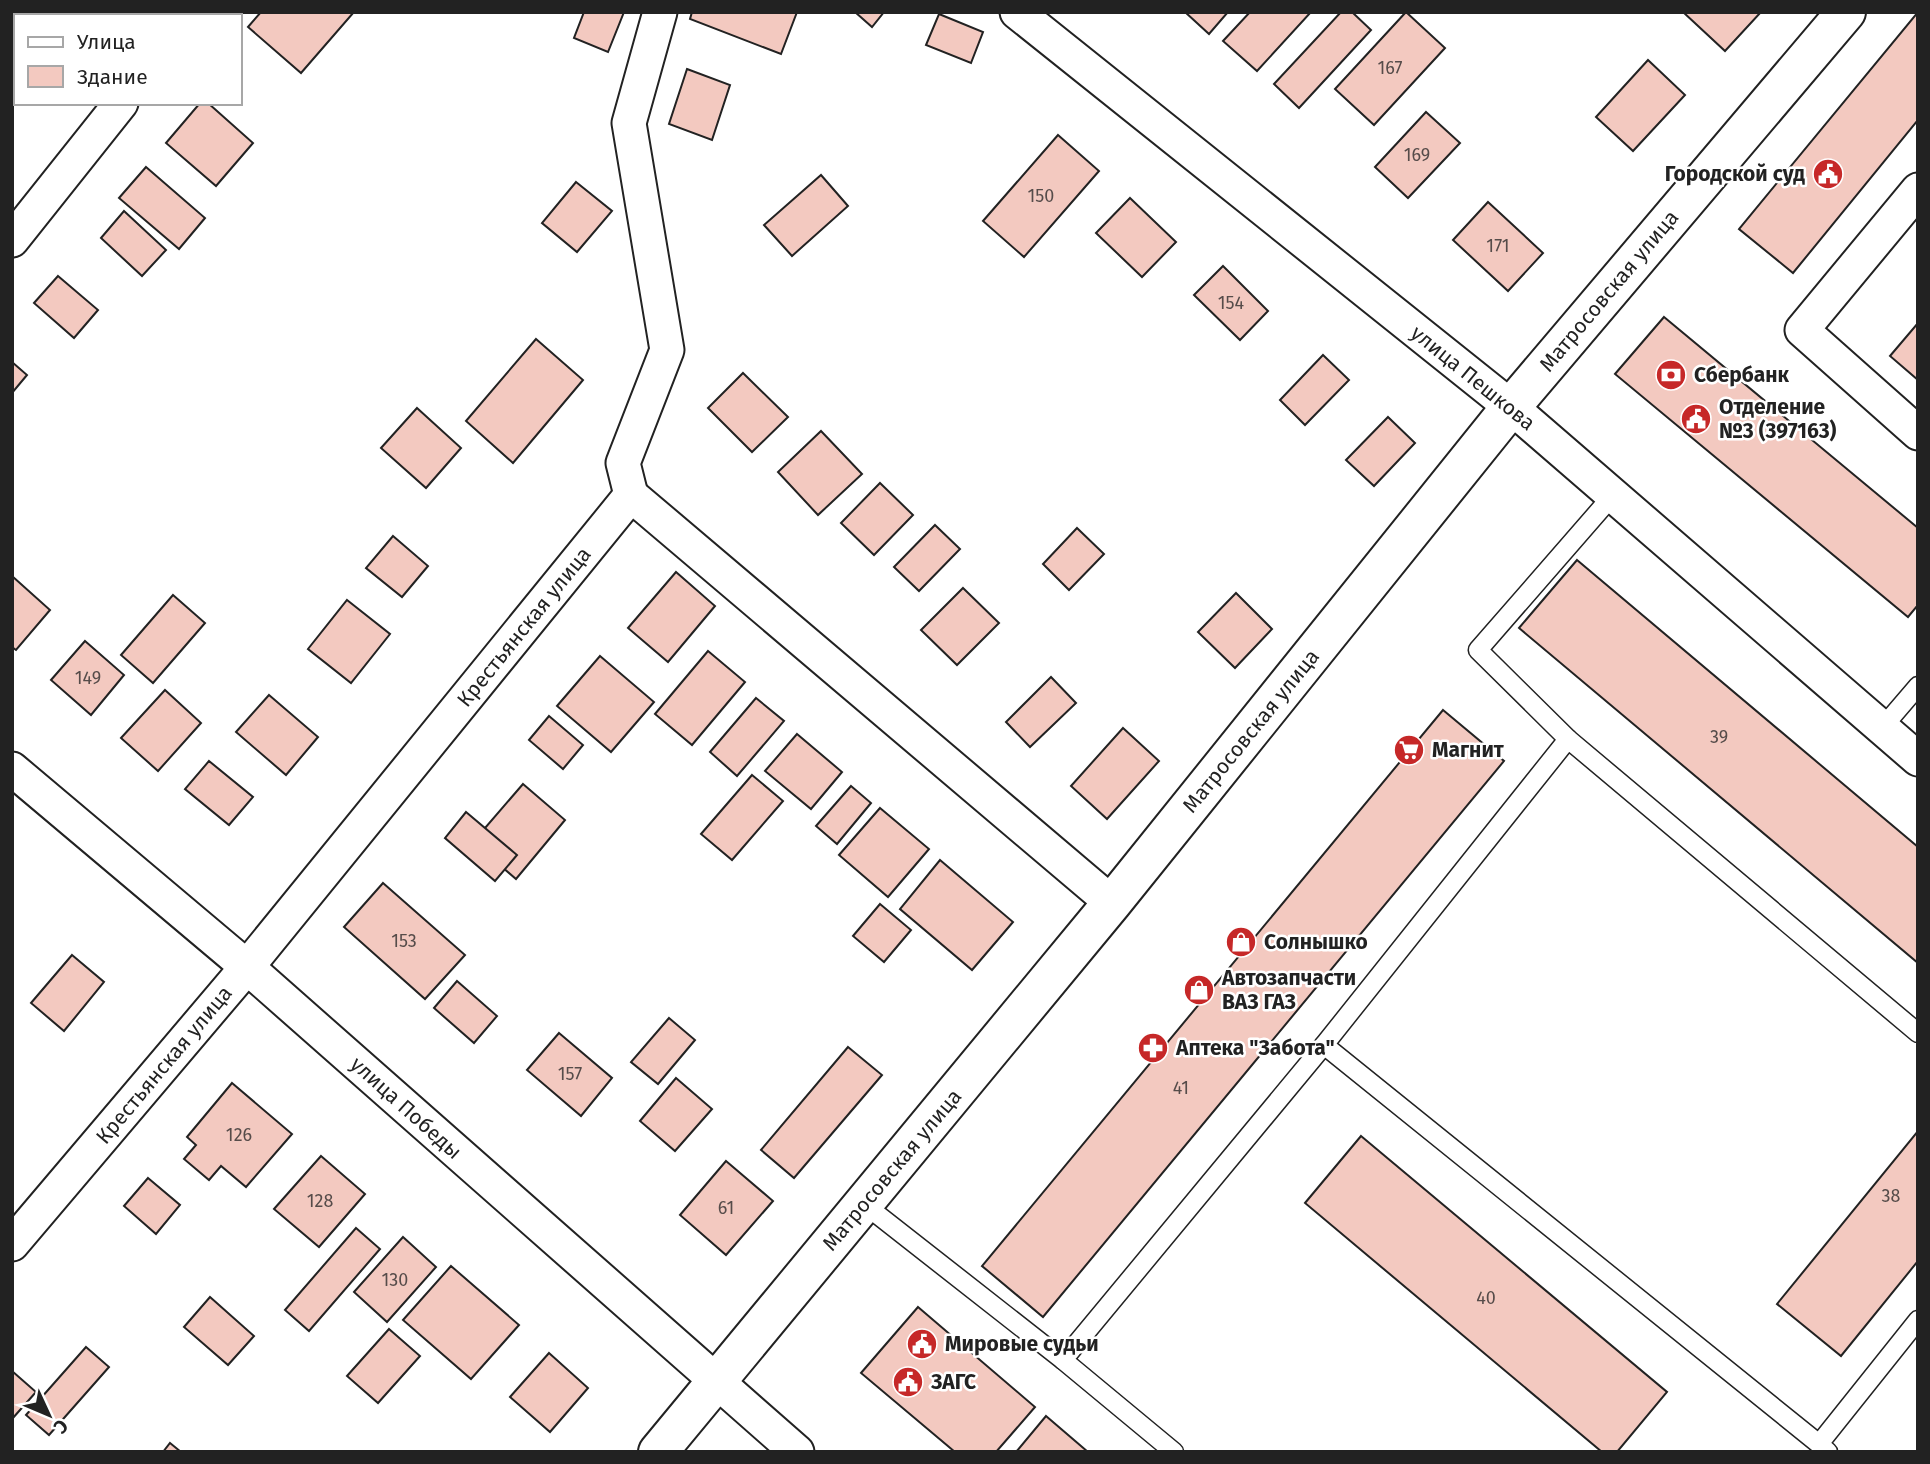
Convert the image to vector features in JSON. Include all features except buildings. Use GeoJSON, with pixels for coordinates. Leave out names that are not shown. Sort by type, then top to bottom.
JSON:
{"type":"FeatureCollection","features":[{"type":"Feature","properties":{"kind":"highway","name":"Матросовская улица"},"geometry":{"type":"LineString","coordinates":[[658,1452],[1112,904],[1511,407],[1846,12]]}},
{"type":"Feature","properties":{"kind":"street"},"geometry":{"type":"LineString","coordinates":[[660,12],[629,123],[667,351],[622,464],[631,495],[1112,904]]}},
{"type":"Feature","properties":{"kind":"street","name":"улица Пешкова"},"geometry":{"type":"LineString","coordinates":[[1017,12],[1511,407],[1918,759]]}},
{"type":"Feature","properties":{"kind":"street"},"geometry":{"type":"LineString","coordinates":[[12,240],[119,105]]}},
{"type":"Feature","properties":{"kind":"street"},"geometry":{"type":"LineString","coordinates":[[1918,190],[1802,330],[1918,433]]}},
{"type":"Feature","properties":{"kind":"street","name":"Крестьянская улица"},"geometry":{"type":"LineString","coordinates":[[12,1244],[247,967],[631,495]]}},
{"type":"Feature","properties":{"kind":"street","name":"улица Победы"},"geometry":{"type":"LineString","coordinates":[[12,769],[247,967],[797,1452]]}},
{"type":"Feature","properties":{"kind":"lane"},"geometry":{"type":"LineString","coordinates":[[1613,495],[1478,650],[1567,739],[1918,1033]]}},
{"type":"Feature","properties":{"kind":"lane"},"geometry":{"type":"LineString","coordinates":[[1882,728],[1918,686]]}},
{"type":"Feature","properties":{"kind":"lane"},"geometry":{"type":"LineString","coordinates":[[1063,1360],[1324,1045],[1567,739]]}},
{"type":"Feature","properties":{"kind":"lane"},"geometry":{"type":"LineString","coordinates":[[1324,1045],[1823,1448],[1918,1320]]}},
{"type":"Feature","properties":{"kind":"lane"},"geometry":{"type":"LineString","coordinates":[[864,1204],[1063,1360],[1174,1452]]}},
{"type":"Feature","properties":{"kind":"place","name":"Городской суд"},"geometry":{"type":"Point","coordinates":[1828,174]}},
{"type":"Feature","properties":{"kind":"place","name":"Сбербанк"},"geometry":{"type":"Point","coordinates":[1671,375]}},
{"type":"Feature","properties":{"kind":"place","name":"Отделение №3 (397163)"},"geometry":{"type":"Point","coordinates":[1696,419]}},
{"type":"Feature","properties":{"kind":"place","name":"Магнит"},"geometry":{"type":"Point","coordinates":[1409,750]}},
{"type":"Feature","properties":{"kind":"place","name":"Солнышко"},"geometry":{"type":"Point","coordinates":[1241,942]}},
{"type":"Feature","properties":{"kind":"place","name":"Автозапчасти ВАЗ ГАЗ"},"geometry":{"type":"Point","coordinates":[1199,990]}},
{"type":"Feature","properties":{"kind":"place","name":"Аптека \"Забота\""},"geometry":{"type":"Point","coordinates":[1153,1048]}},
{"type":"Feature","properties":{"kind":"place","name":"Мировые судьи"},"geometry":{"type":"Point","coordinates":[922,1344]}},
{"type":"Feature","properties":{"kind":"place","name":"ЗАГС"},"geometry":{"type":"Point","coordinates":[908,1382]}}]}
